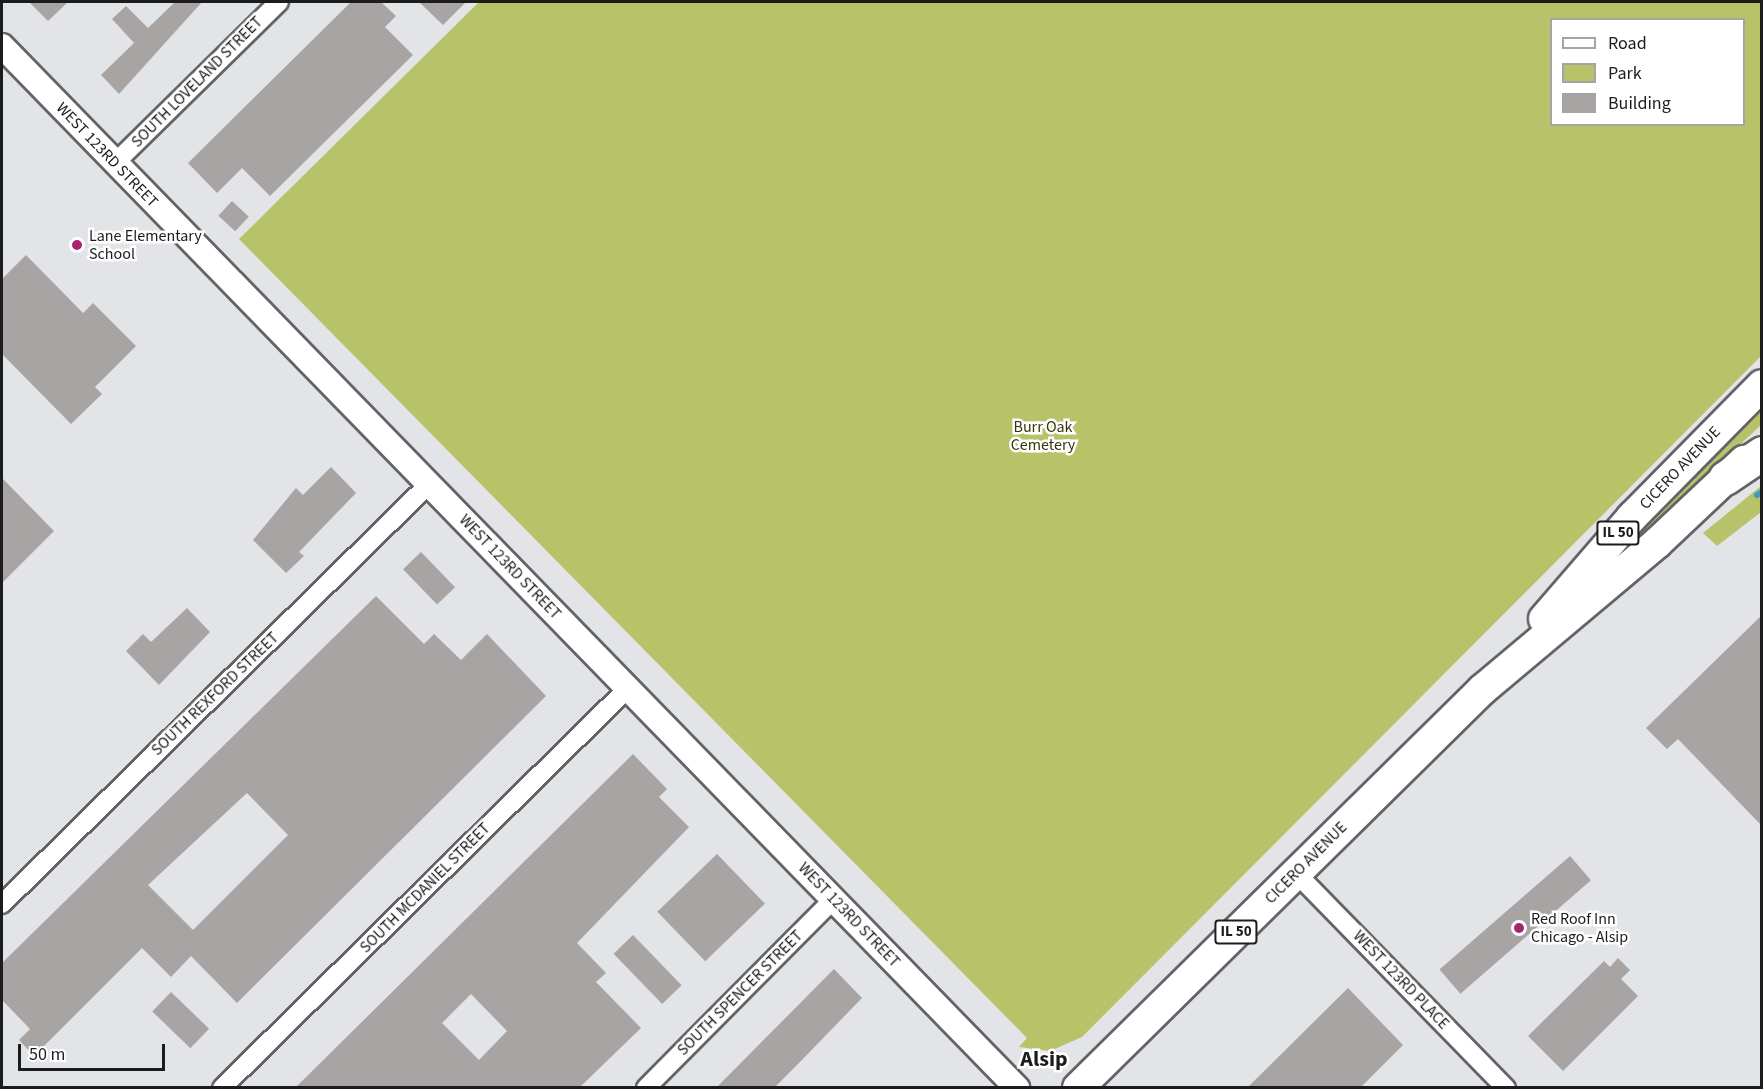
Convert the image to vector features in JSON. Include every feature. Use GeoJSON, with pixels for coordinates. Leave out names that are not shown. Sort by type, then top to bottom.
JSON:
{"type":"FeatureCollection","features":[{"type":"Feature","properties":{"kind":"highway"},"geometry":{"type":"LineString","coordinates":[[1725,478],[1761,453]]}},
{"type":"Feature","properties":{"kind":"main road","name":"CICERO AVENUE"},"geometry":{"type":"LineString","coordinates":[[1483,689],[1632,517],[1761,385]]}},
{"type":"Feature","properties":{"kind":"main road","name":"CICERO AVENUE"},"geometry":{"type":"LineString","coordinates":[[1078,1088],[1483,689],[1761,444]]}},
{"type":"Feature","properties":{"kind":"street","name":"SOUTH LOVELAND STREET"},"geometry":{"type":"LineString","coordinates":[[115,163],[279,2]]}},
{"type":"Feature","properties":{"kind":"street","name":"WEST 123RD STREET"},"geometry":{"type":"LineString","coordinates":[[2,46],[1017,1088]]}},
{"type":"Feature","properties":{"kind":"street","name":"SOUTH REXFORD STREET"},"geometry":{"type":"LineString","coordinates":[[2,904],[429,484]]}},
{"type":"Feature","properties":{"kind":"street","name":"SOUTH MCDANIEL STREET"},"geometry":{"type":"LineString","coordinates":[[222,1088],[628,688]]}},
{"type":"Feature","properties":{"kind":"street","name":"WEST 123RD PLACE"},"geometry":{"type":"LineString","coordinates":[[1296,873],[1506,1088]]}},
{"type":"Feature","properties":{"kind":"street","name":"SOUTH SPENCER STREET"},"geometry":{"type":"LineString","coordinates":[[646,1088],[834,899]]}},
{"type":"Feature","properties":{"kind":"green space","name":"Burr Oak Cemetery"},"geometry":{"type":"Polygon","coordinates":[[[479,2],[1761,2],[1761,356],[1082,1037],[1050,1051],[1019,1047],[1027,1038],[239,239],[479,2]]]}},
{"type":"Feature","properties":{"kind":"green space"},"geometry":{"type":"Polygon","coordinates":[[[1761,404],[1761,425],[1643,536],[1635,527],[1761,404]]]}},
{"type":"Feature","properties":{"kind":"green space"},"geometry":{"type":"Polygon","coordinates":[[[1761,486],[1761,512],[1717,546],[1703,533],[1761,486]]]}},
{"type":"Feature","properties":{"kind":"building"},"geometry":{"type":"Polygon","coordinates":[[[29,2],[68,2],[48,21],[29,2]]]}},
{"type":"Feature","properties":{"kind":"building"},"geometry":{"type":"Polygon","coordinates":[[[175,2],[202,2],[119,94],[101,75],[134,43],[112,19],[126,6],[148,28],[175,2]]]}},
{"type":"Feature","properties":{"kind":"building"},"geometry":{"type":"Polygon","coordinates":[[[351,2],[381,2],[396,16],[385,27],[413,55],[270,196],[242,168],[217,193],[188,163],[351,2]]]}},
{"type":"Feature","properties":{"kind":"building"},"geometry":{"type":"Polygon","coordinates":[[[419,2],[466,2],[443,25],[419,2]]]}},
{"type":"Feature","properties":{"kind":"building"},"geometry":{"type":"Polygon","coordinates":[[[232,201],[249,217],[235,231],[218,216],[232,201]]]}},
{"type":"Feature","properties":{"kind":"building"},"geometry":{"type":"Polygon","coordinates":[[[26,255],[83,313],[93,303],[136,346],[95,387],[102,394],[71,424],[2,354],[2,279],[26,255]]]}},
{"type":"Feature","properties":{"kind":"building"},"geometry":{"type":"Polygon","coordinates":[[[331,467],[356,493],[299,552],[304,556],[286,573],[253,540],[296,488],[303,495],[331,467]]]}},
{"type":"Feature","properties":{"kind":"building"},"geometry":{"type":"Polygon","coordinates":[[[2,478],[54,531],[2,583],[2,478]]]}},
{"type":"Feature","properties":{"kind":"building"},"geometry":{"type":"Polygon","coordinates":[[[421,552],[455,587],[437,605],[403,569],[421,552]]]}},
{"type":"Feature","properties":{"kind":"building"},"geometry":{"type":"Polygon","coordinates":[[[376,596],[424,644],[434,634],[461,660],[487,634],[546,696],[237,1003],[191,956],[171,977],[142,948],[34,1056],[19,1040],[30,1029],[2,1000],[2,963],[376,596]],[[247,793],[148,885],[193,930],[288,835],[247,793]]]}},
{"type":"Feature","properties":{"kind":"building"},"geometry":{"type":"Polygon","coordinates":[[[187,608],[210,632],[159,685],[126,651],[143,634],[151,642],[187,608]]]}},
{"type":"Feature","properties":{"kind":"building"},"geometry":{"type":"Polygon","coordinates":[[[1761,616],[1761,825],[1678,739],[1667,749],[1646,728],[1761,616]]]}},
{"type":"Feature","properties":{"kind":"building"},"geometry":{"type":"Polygon","coordinates":[[[633,754],[667,789],[659,797],[689,827],[577,943],[606,973],[596,982],[641,1028],[579,1088],[295,1088],[633,754]],[[471,994],[442,1023],[479,1060],[507,1031],[471,994]]]}},
{"type":"Feature","properties":{"kind":"building"},"geometry":{"type":"Polygon","coordinates":[[[717,854],[765,904],[705,961],[657,912],[717,854]]]}},
{"type":"Feature","properties":{"kind":"building","name":"Red Roof Inn Chicago - Alsip"},"geometry":{"type":"Polygon","coordinates":[[[1570,856],[1591,880],[1460,994],[1439,969],[1570,856]]]}},
{"type":"Feature","properties":{"kind":"building"},"geometry":{"type":"Polygon","coordinates":[[[633,935],[682,985],[662,1004],[614,954],[633,935]]]}},
{"type":"Feature","properties":{"kind":"building","name":"Red Roof Inn Chicago - Alsip"},"geometry":{"type":"Polygon","coordinates":[[[1618,958],[1630,970],[1621,979],[1638,996],[1563,1071],[1528,1036],[1604,961],[1610,967],[1618,958]]]}},
{"type":"Feature","properties":{"kind":"building"},"geometry":{"type":"Polygon","coordinates":[[[834,969],[862,998],[798,1064],[774,1088],[716,1088],[834,969]]]}},
{"type":"Feature","properties":{"kind":"building"},"geometry":{"type":"Polygon","coordinates":[[[1348,988],[1403,1045],[1360,1088],[1247,1088],[1348,988]]]}},
{"type":"Feature","properties":{"kind":"building"},"geometry":{"type":"Polygon","coordinates":[[[171,992],[209,1029],[190,1048],[152,1011],[171,992]]]}},
{"type":"Feature","properties":{"kind":"waterway"},"geometry":{"type":"LineString","coordinates":[[1757,495],[1762,492]]}},
{"type":"Feature","properties":{"kind":"place","name":"Lane Elementary School"},"geometry":{"type":"Point","coordinates":[77,245]}},
{"type":"Feature","properties":{"kind":"place","name":"Red Roof Inn Chicago - Alsip"},"geometry":{"type":"Point","coordinates":[1519,928]}},
{"type":"Feature","properties":{"kind":"district","name":"Alsip"},"geometry":{"type":"Point","coordinates":[1044,1060]}}]}
